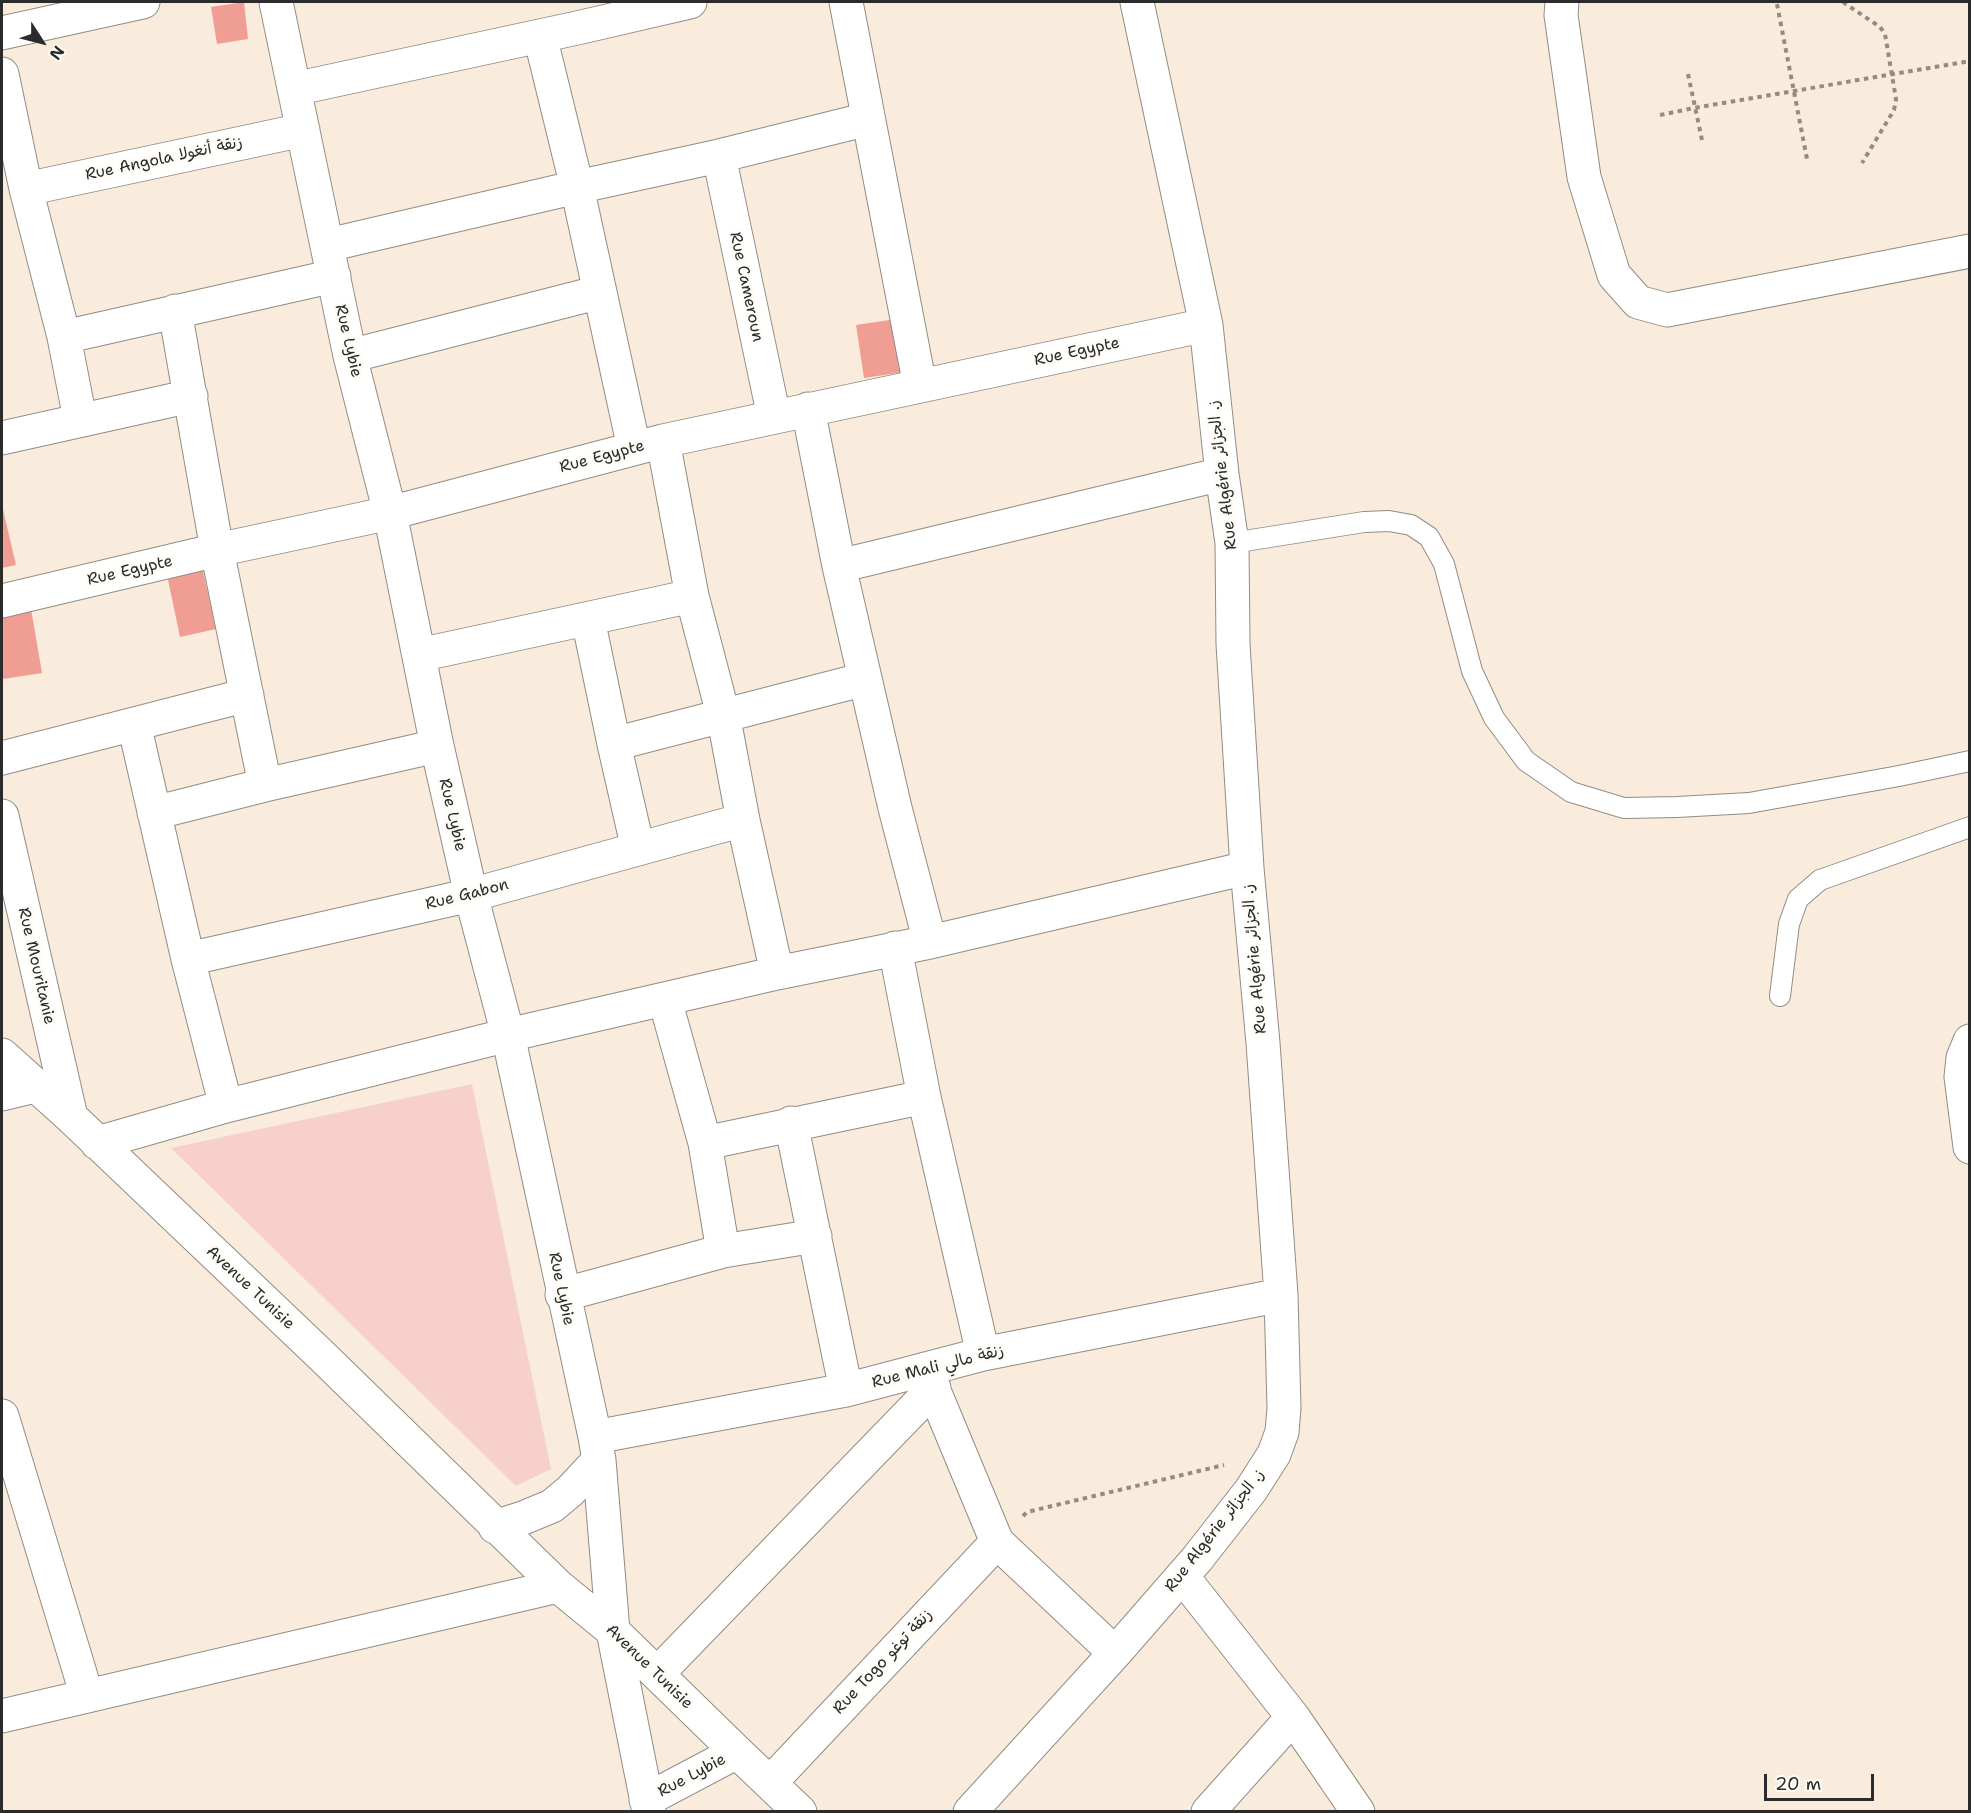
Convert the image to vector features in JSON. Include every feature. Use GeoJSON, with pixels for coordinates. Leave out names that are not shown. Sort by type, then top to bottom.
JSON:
{"type":"FeatureCollection","features":[{"type":"Feature","properties":{"kind":"street"},"geometry":{"type":"LineString","coordinates":[[2,33],[143,2]]}},
{"type":"Feature","properties":{"kind":"street","name":"Rue Lybie"},"geometry":{"type":"LineString","coordinates":[[276,2],[350,356],[390,513],[437,746],[471,895],[508,1035],[597,1449],[614,1631],[648,1806],[736,1752]]}},
{"type":"Feature","properties":{"kind":"street"},"geometry":{"type":"LineString","coordinates":[[294,88],[540,36],[573,15],[690,2]]}},
{"type":"Feature","properties":{"kind":"street"},"geometry":{"type":"LineString","coordinates":[[849,2],[868,119],[920,386]]}},
{"type":"Feature","properties":{"kind":"street","name":"Rue Algérie ز. الجزائر"},"geometry":{"type":"LineString","coordinates":[[970,1812],[1182,1576],[1251,1490],[1274,1454],[1282,1432],[1284,1408],[1281,1295],[1263,1043],[1247,868],[1233,644],[1232,543],[1206,325],[1137,2]]}},
{"type":"Feature","properties":{"kind":"street"},"geometry":{"type":"LineString","coordinates":[[1562,2],[1561,15],[1584,177],[1614,275],[1638,302],[1667,310],[1970,251]]}},
{"type":"Feature","properties":{"kind":"street"},"geometry":{"type":"LineString","coordinates":[[540,36],[600,292],[649,444],[723,714],[743,820],[777,973]]}},
{"type":"Feature","properties":{"kind":"street"},"geometry":{"type":"LineString","coordinates":[[2,74],[26,189],[64,337],[80,419]]}},
{"type":"Feature","properties":{"kind":"street"},"geometry":{"type":"LineString","coordinates":[[64,337],[175,311],[577,187],[719,156],[868,119]]}},
{"type":"Feature","properties":{"kind":"street","name":"Rue Angola زنقة أنغولا"},"geometry":{"type":"LineString","coordinates":[[26,189],[303,130]]}},
{"type":"Feature","properties":{"kind":"street","name":"Rue Cameroun"},"geometry":{"type":"LineString","coordinates":[[719,156],[774,417]]}},
{"type":"Feature","properties":{"kind":"street"},"geometry":{"type":"LineString","coordinates":[[350,356],[600,292]]}},
{"type":"Feature","properties":{"kind":"street"},"geometry":{"type":"LineString","coordinates":[[175,311],[217,550],[265,785]]}},
{"type":"Feature","properties":{"kind":"street","name":"Rue Egypte"},"geometry":{"type":"LineString","coordinates":[[2,601],[217,550],[390,513],[649,444],[1206,325]]}},
{"type":"Feature","properties":{"kind":"street"},"geometry":{"type":"LineString","coordinates":[[2,438],[191,396]]}},
{"type":"Feature","properties":{"kind":"street"},"geometry":{"type":"LineString","coordinates":[[808,409],[838,566],[930,942]]}},
{"type":"Feature","properties":{"kind":"street"},"geometry":{"type":"LineString","coordinates":[[838,566],[1222,474]]}},
{"type":"Feature","properties":{"kind":"street"},"geometry":{"type":"LineString","coordinates":[[419,655],[692,596]]}},
{"type":"Feature","properties":{"kind":"street"},"geometry":{"type":"LineString","coordinates":[[588,619],[638,849]]}},
{"type":"Feature","properties":{"kind":"street"},"geometry":{"type":"LineString","coordinates":[[614,744],[865,679]]}},
{"type":"Feature","properties":{"kind":"street"},"geometry":{"type":"LineString","coordinates":[[2,758],[247,695]]}},
{"type":"Feature","properties":{"kind":"street"},"geometry":{"type":"LineString","coordinates":[[134,724],[188,958],[226,1106]]}},
{"type":"Feature","properties":{"kind":"street"},"geometry":{"type":"LineString","coordinates":[[154,813],[437,746]]}},
{"type":"Feature","properties":{"kind":"street","name":"Rue Mouritanie"},"geometry":{"type":"LineString","coordinates":[[2,816],[71,1117]]}},
{"type":"Feature","properties":{"kind":"street","name":"Rue Gabon"},"geometry":{"type":"LineString","coordinates":[[188,958],[471,895],[743,820]]}},
{"type":"Feature","properties":{"kind":"street"},"geometry":{"type":"LineString","coordinates":[[97,1143],[226,1106],[508,1035],[777,973],[930,942],[1247,868]]}},
{"type":"Feature","properties":{"kind":"street"},"geometry":{"type":"LineString","coordinates":[[895,948],[924,1097],[984,1354]]}},
{"type":"Feature","properties":{"kind":"street"},"geometry":{"type":"LineString","coordinates":[[665,1000],[705,1143],[723,1251]]}},
{"type":"Feature","properties":{"kind":"street"},"geometry":{"type":"LineString","coordinates":[[1970,1041],[1963,1058],[1961,1077],[1970,1147]]}},
{"type":"Feature","properties":{"kind":"street","name":"Avenue Tunisie"},"geometry":{"type":"LineString","coordinates":[[2,1055],[71,1117],[322,1356],[495,1527],[558,1586],[614,1631],[800,1812]]}},
{"type":"Feature","properties":{"kind":"street"},"geometry":{"type":"LineString","coordinates":[[2,1094],[35,1086]]}},
{"type":"Feature","properties":{"kind":"street"},"geometry":{"type":"LineString","coordinates":[[705,1143],[791,1123],[924,1097]]}},
{"type":"Feature","properties":{"kind":"street"},"geometry":{"type":"LineString","coordinates":[[791,1123],[846,1390]]}},
{"type":"Feature","properties":{"kind":"street"},"geometry":{"type":"LineString","coordinates":[[562,1294],[723,1251],[815,1236]]}},
{"type":"Feature","properties":{"kind":"street","name":"Rue Mali زنقة مالي"},"geometry":{"type":"LineString","coordinates":[[597,1449],[846,1390],[929,1378],[984,1354],[1281,1295]]}},
{"type":"Feature","properties":{"kind":"street"},"geometry":{"type":"LineString","coordinates":[[657,1674],[929,1378],[997,1542],[1115,1653]]}},
{"type":"Feature","properties":{"kind":"street"},"geometry":{"type":"LineString","coordinates":[[2,1416],[87,1696]]}},
{"type":"Feature","properties":{"kind":"street"},"geometry":{"type":"LineString","coordinates":[[495,1527],[552,1506],[570,1491],[597,1449]]}},
{"type":"Feature","properties":{"kind":"street","name":"Rue Togo زنقة توغو"},"geometry":{"type":"LineString","coordinates":[[770,1783],[997,1542]]}},
{"type":"Feature","properties":{"kind":"street"},"geometry":{"type":"LineString","coordinates":[[1182,1576],[1293,1717],[1358,1812]]}},
{"type":"Feature","properties":{"kind":"street"},"geometry":{"type":"LineString","coordinates":[[2,1716],[558,1586]]}},
{"type":"Feature","properties":{"kind":"street"},"geometry":{"type":"LineString","coordinates":[[1208,1812],[1293,1717]]}},
{"type":"Feature","properties":{"kind":"lane"},"geometry":{"type":"LineString","coordinates":[[1232,543],[1364,522],[1389,521],[1411,525],[1429,537],[1444,564],[1473,671],[1494,718],[1526,761],[1571,792],[1624,808],[1749,802],[1970,761]]}},
{"type":"Feature","properties":{"kind":"lane"},"geometry":{"type":"LineString","coordinates":[[1780,996],[1789,924],[1798,899],[1820,880],[1970,827]]}},
{"type":"Feature","properties":{"kind":"path"},"geometry":{"type":"LineString","coordinates":[[1843,2],[1880,27],[1885,34],[1896,99],[1894,110],[1862,163]]}},
{"type":"Feature","properties":{"kind":"path"},"geometry":{"type":"LineString","coordinates":[[1777,4],[1808,159]]}},
{"type":"Feature","properties":{"kind":"path"},"geometry":{"type":"LineString","coordinates":[[1660,115],[1970,61]]}},
{"type":"Feature","properties":{"kind":"path"},"geometry":{"type":"LineString","coordinates":[[1688,74],[1702,140]]}},
{"type":"Feature","properties":{"kind":"path"},"geometry":{"type":"LineString","coordinates":[[997,1542],[1027,1512],[1274,1454]]}},
{"type":"Feature","properties":{"kind":"shaded area"},"geometry":{"type":"Polygon","coordinates":[[[472,1084],[551,1469],[516,1486],[171,1148],[472,1084]]]}},
{"type":"Feature","properties":{"kind":"building"},"geometry":{"type":"Polygon","coordinates":[[[244,2],[248,39],[217,44],[211,7],[244,2]]]}},
{"type":"Feature","properties":{"kind":"building"},"geometry":{"type":"Polygon","coordinates":[[[896,319],[904,372],[864,378],[856,325],[896,319]]]}},
{"type":"Feature","properties":{"kind":"building"},"geometry":{"type":"Polygon","coordinates":[[[2,505],[16,565],[2,568],[2,505]]]}},
{"type":"Feature","properties":{"kind":"building"},"geometry":{"type":"Polygon","coordinates":[[[202,567],[216,629],[180,637],[167,575],[202,567]]]}},
{"type":"Feature","properties":{"kind":"building"},"geometry":{"type":"Polygon","coordinates":[[[30,603],[42,673],[3,679],[2,608],[30,603]]]}}]}
